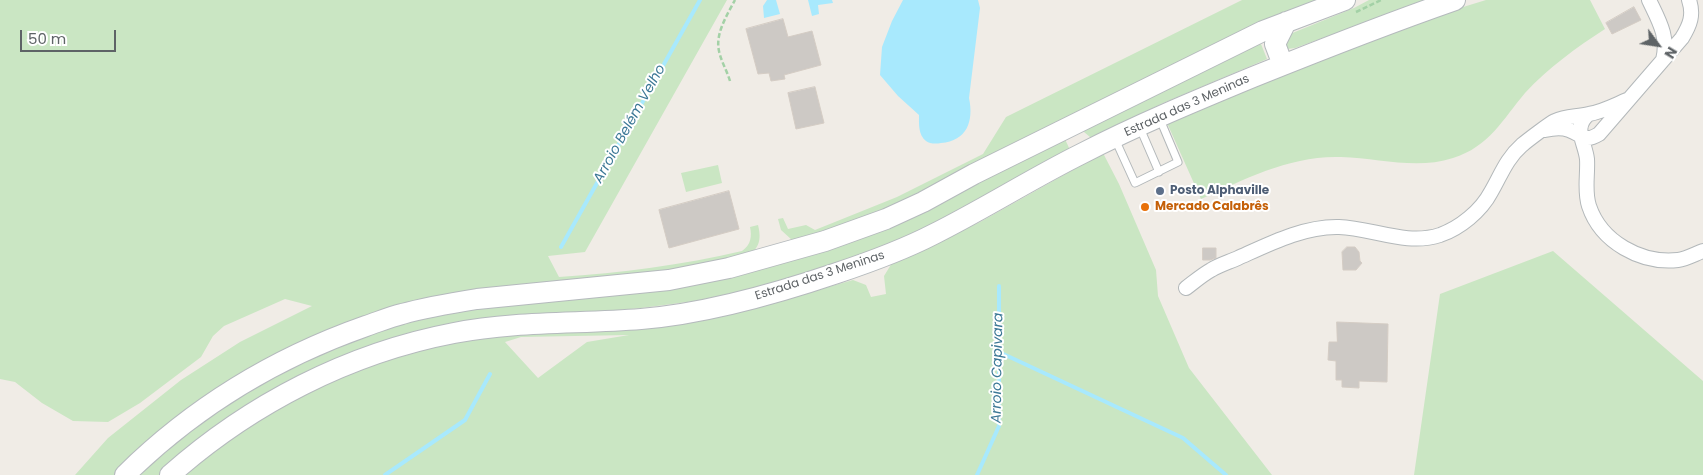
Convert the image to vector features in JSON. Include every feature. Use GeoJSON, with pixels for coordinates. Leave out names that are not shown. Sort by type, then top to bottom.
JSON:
{"type":"FeatureCollection","features":[{"type":"Feature","properties":{"kind":"main road"},"geometry":{"type":"LineString","coordinates":[[124,475],[182,425],[225,394],[294,355],[330,339],[402,314],[448,304],[477,299],[669,280],[729,268],[825,241],[886,219],[923,202],[974,174],[1263,31],[1342,0]]}},
{"type":"Feature","properties":{"kind":"main road","name":"Estrada das 3 Meninas"},"geometry":{"type":"LineString","coordinates":[[170,475],[218,436],[272,401],[332,371],[375,354],[450,333],[476,329],[534,324],[644,319],[706,309],[836,274],[892,253],[934,234],[1080,154],[1159,117],[1347,39],[1454,0]]}},
{"type":"Feature","properties":{"kind":"main road"},"geometry":{"type":"LineString","coordinates":[[1283,65],[1275,44],[1286,22]]}},
{"type":"Feature","properties":{"kind":"main road"},"geometry":{"type":"LineString","coordinates":[[1066,129],[1080,154]]}},
{"type":"Feature","properties":{"kind":"street"},"geometry":{"type":"LineString","coordinates":[[1649,0],[1664,33],[1666,42],[1662,61]]}},
{"type":"Feature","properties":{"kind":"street"},"geometry":{"type":"LineString","coordinates":[[1587,165],[1604,129],[1688,29],[1692,9],[1689,0]]}},
{"type":"Feature","properties":{"kind":"street"},"geometry":{"type":"LineString","coordinates":[[1186,288],[1211,270],[1297,234],[1319,229],[1338,227],[1368,230],[1404,238],[1439,235],[1457,226],[1477,210],[1491,194],[1501,172],[1513,153],[1554,121],[1589,114],[1627,100]]}},
{"type":"Feature","properties":{"kind":"street"},"geometry":{"type":"LineString","coordinates":[[1589,114],[1584,119],[1579,132],[1582,137],[1587,165],[1586,179],[1589,205],[1601,228],[1612,240],[1637,255],[1650,259],[1679,260],[1703,251]]}},
{"type":"Feature","properties":{"kind":"street"},"geometry":{"type":"LineString","coordinates":[[1542,131],[1560,128],[1590,139],[1604,129]]}},
{"type":"Feature","properties":{"kind":"lane"},"geometry":{"type":"LineString","coordinates":[[1115,138],[1135,183],[1159,172],[1178,162],[1159,117]]}},
{"type":"Feature","properties":{"kind":"lane"},"geometry":{"type":"LineString","coordinates":[[1139,127],[1159,172]]}},
{"type":"Feature","properties":{"kind":"path"},"geometry":{"type":"LineString","coordinates":[[730,81],[718,50],[720,32],[735,0]]}},
{"type":"Feature","properties":{"kind":"green space"},"geometry":{"type":"Polygon","coordinates":[[[0,0],[727,0],[585,252],[548,256],[559,277],[651,268],[742,251],[750,240],[750,227],[758,225],[759,243],[754,251],[739,260],[368,318],[135,456],[115,475],[75,475],[108,438],[181,380],[240,342],[312,306],[285,299],[224,326],[213,336],[201,357],[140,403],[108,422],[73,421],[42,403],[15,382],[0,379],[0,0]]]}},
{"type":"Feature","properties":{"kind":"green space"},"geometry":{"type":"Polygon","coordinates":[[[1242,0],[1319,0],[866,220],[792,240],[781,230],[778,219],[783,218],[788,229],[806,225],[815,230],[897,197],[983,154],[1006,117],[1242,0]]]}},
{"type":"Feature","properties":{"kind":"green space"},"geometry":{"type":"Polygon","coordinates":[[[1369,0],[1428,0],[1295,48],[1287,49],[1283,39],[1290,34],[1369,0]]]}},
{"type":"Feature","properties":{"kind":"green space"},"geometry":{"type":"Polygon","coordinates":[[[1486,0],[1590,0],[1605,29],[1543,75],[1525,93],[1494,131],[1466,153],[1453,158],[1425,163],[1341,157],[1322,157],[1304,160],[1269,170],[1201,199],[1167,123],[1285,73],[1365,42],[1486,0]]]}},
{"type":"Feature","properties":{"kind":"green space"},"geometry":{"type":"Polygon","coordinates":[[[1261,44],[1267,59],[1161,104],[1096,138],[1090,137],[1084,132],[1084,128],[1209,66],[1261,44]]]}},
{"type":"Feature","properties":{"kind":"green space"},"geometry":{"type":"Polygon","coordinates":[[[1064,137],[1070,150],[926,227],[874,250],[816,271],[746,290],[695,301],[641,308],[498,321],[375,347],[161,475],[135,475],[202,417],[330,345],[444,311],[732,275],[1064,137]]]}},
{"type":"Feature","properties":{"kind":"green space"},"geometry":{"type":"Polygon","coordinates":[[[1103,153],[1119,184],[1156,270],[1158,296],[1189,368],[1272,475],[180,475],[258,417],[370,363],[457,339],[768,304],[853,280],[866,285],[871,297],[886,294],[884,276],[892,263],[980,222],[1103,153]],[[629,335],[521,337],[505,342],[538,378],[587,342],[629,335]]]}},
{"type":"Feature","properties":{"kind":"green space"},"geometry":{"type":"Polygon","coordinates":[[[718,165],[722,183],[686,192],[681,173],[718,165]]]}},
{"type":"Feature","properties":{"kind":"green space"},"geometry":{"type":"Polygon","coordinates":[[[1553,251],[1703,381],[1703,475],[1414,475],[1440,294],[1553,251]]]}},
{"type":"Feature","properties":{"kind":"water"},"geometry":{"type":"Polygon","coordinates":[[[767,0],[776,0],[780,14],[764,18],[763,6],[767,0]]]}},
{"type":"Feature","properties":{"kind":"water"},"geometry":{"type":"Polygon","coordinates":[[[808,0],[832,0],[833,3],[818,5],[819,14],[812,16],[808,0]]]}},
{"type":"Feature","properties":{"kind":"water"},"geometry":{"type":"Polygon","coordinates":[[[903,0],[978,0],[980,8],[969,98],[969,122],[963,134],[950,141],[935,144],[926,141],[920,132],[919,115],[898,96],[880,75],[882,47],[903,0]]]}},
{"type":"Feature","properties":{"kind":"building"},"geometry":{"type":"Polygon","coordinates":[[[1634,7],[1641,20],[1612,34],[1606,23],[1634,7]]]}},
{"type":"Feature","properties":{"kind":"building"},"geometry":{"type":"Polygon","coordinates":[[[783,19],[788,37],[812,31],[821,65],[784,75],[785,79],[771,81],[769,73],[758,74],[746,29],[783,19]]]}},
{"type":"Feature","properties":{"kind":"building"},"geometry":{"type":"Polygon","coordinates":[[[815,87],[824,123],[796,129],[788,93],[815,87]]]}},
{"type":"Feature","properties":{"kind":"building"},"geometry":{"type":"Polygon","coordinates":[[[729,191],[739,229],[669,248],[659,210],[729,191]]]}},
{"type":"Feature","properties":{"kind":"building"},"geometry":{"type":"Polygon","coordinates":[[[1347,247],[1355,247],[1359,252],[1362,263],[1356,270],[1343,270],[1342,252],[1347,247]]]}},
{"type":"Feature","properties":{"kind":"building"},"geometry":{"type":"Polygon","coordinates":[[[1203,248],[1216,248],[1216,258],[1203,260],[1203,248]]]}},
{"type":"Feature","properties":{"kind":"building"},"geometry":{"type":"Polygon","coordinates":[[[1337,322],[1388,324],[1387,382],[1359,381],[1359,388],[1342,387],[1342,380],[1336,380],[1336,361],[1328,360],[1329,342],[1337,342],[1337,322]]]}},
{"type":"Feature","properties":{"kind":"waterway","name":"Arroio Belém Velho"},"geometry":{"type":"LineString","coordinates":[[561,247],[700,0]]}},
{"type":"Feature","properties":{"kind":"waterway","name":"Arroio Capivara"},"geometry":{"type":"LineString","coordinates":[[977,475],[999,426],[999,286]]}},
{"type":"Feature","properties":{"kind":"waterway"},"geometry":{"type":"LineString","coordinates":[[999,352],[1183,438],[1226,475]]}},
{"type":"Feature","properties":{"kind":"waterway","name":"Arroio Belém Velho"},"geometry":{"type":"LineString","coordinates":[[385,475],[465,420],[490,374]]}},
{"type":"Feature","properties":{"kind":"place","name":"Posto Alphaville"},"geometry":{"type":"Point","coordinates":[1160,191]}},
{"type":"Feature","properties":{"kind":"place","name":"Mercado Calabrês"},"geometry":{"type":"Point","coordinates":[1145,207]}}]}
